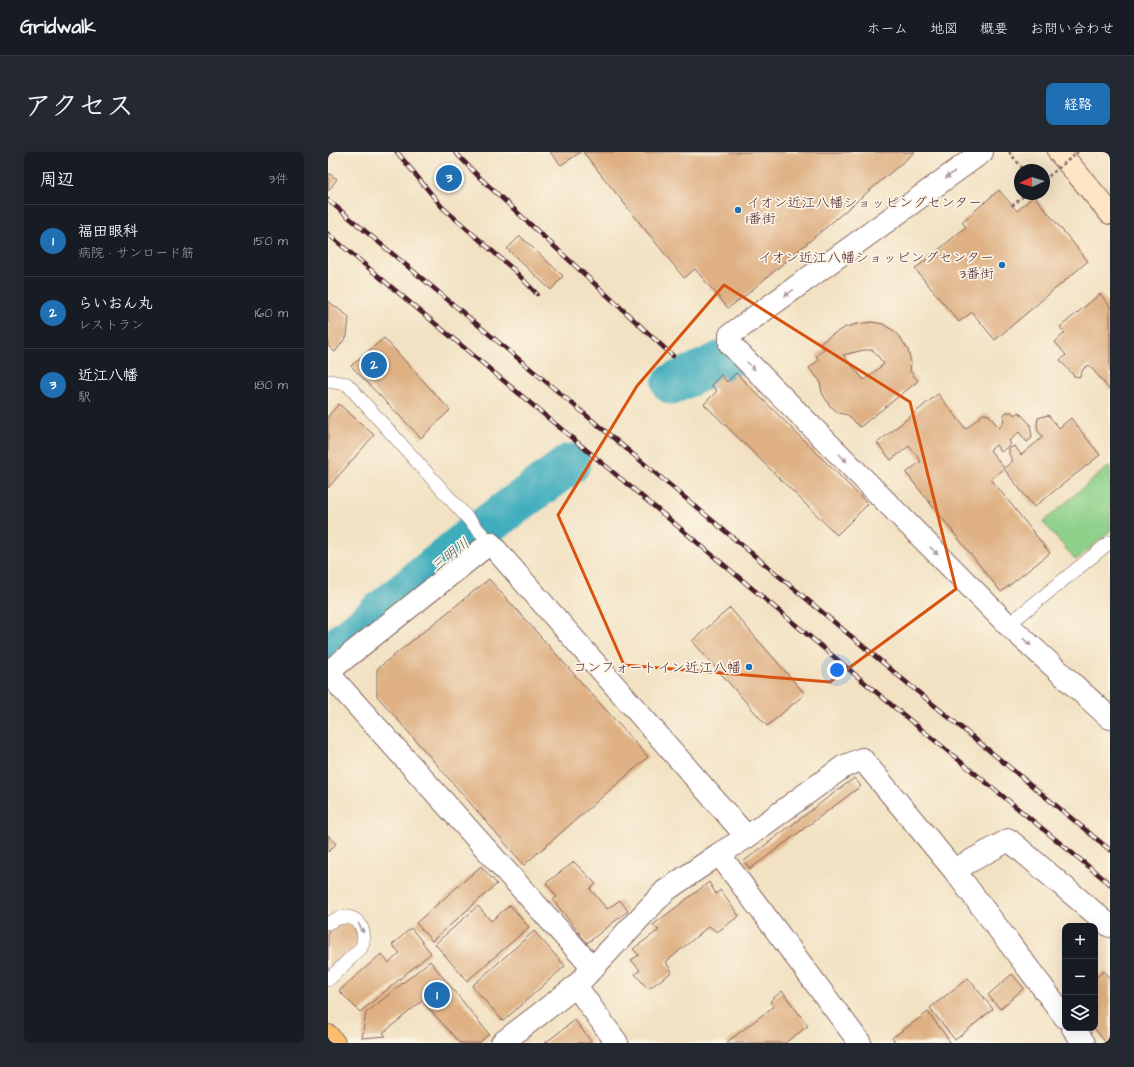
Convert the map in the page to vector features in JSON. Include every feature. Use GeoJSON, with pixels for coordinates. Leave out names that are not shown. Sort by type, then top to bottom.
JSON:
{"type":"FeatureCollection","features":[{"type":"Feature","properties":{"kind":"main road"},"geometry":{"type":"LineString","coordinates":[[328,1036],[334,1043]]}},
{"type":"Feature","properties":{"kind":"street"},"geometry":{"type":"LineString","coordinates":[[982,152],[730,336],[730,344],[1008,625],[1110,718]]}},
{"type":"Feature","properties":{"kind":"street"},"geometry":{"type":"LineString","coordinates":[[1059,152],[1110,213]]}},
{"type":"Feature","properties":{"kind":"street"},"geometry":{"type":"LineString","coordinates":[[593,968],[328,672],[487,539],[747,837]]}},
{"type":"Feature","properties":{"kind":"street"},"geometry":{"type":"LineString","coordinates":[[502,1043],[576,986],[665,891],[719,854],[747,837],[843,767],[862,759],[954,870],[1062,1013]]}},
{"type":"Feature","properties":{"kind":"street"},"geometry":{"type":"LineString","coordinates":[[954,870],[1009,840],[1110,926]]}},
{"type":"Feature","properties":{"kind":"street"},"geometry":{"type":"LineString","coordinates":[[719,854],[860,1043]]}},
{"type":"Feature","properties":{"kind":"street"},"geometry":{"type":"LineString","coordinates":[[576,986],[617,1043]]}},
{"type":"Feature","properties":{"kind":"street"},"geometry":{"type":"LineString","coordinates":[[1075,1031],[1084,1043]]}},
{"type":"Feature","properties":{"kind":"lane"},"geometry":{"type":"LineString","coordinates":[[328,381],[348,384],[487,539]]}},
{"type":"Feature","properties":{"kind":"lane"},"geometry":{"type":"LineString","coordinates":[[1008,625],[1110,542]]}},
{"type":"Feature","properties":{"kind":"lane"},"geometry":{"type":"LineString","coordinates":[[328,923],[340,917],[352,918],[362,927],[364,934],[364,941],[361,948],[328,980]]}},
{"type":"Feature","properties":{"kind":"path"},"geometry":{"type":"LineString","coordinates":[[1009,152],[1019,164]]}},
{"type":"Feature","properties":{"kind":"path"},"geometry":{"type":"LineString","coordinates":[[1050,175],[1078,152]]}},
{"type":"Feature","properties":{"kind":"path"},"geometry":{"type":"LineString","coordinates":[[1012,206],[1019,200]]}},
{"type":"Feature","properties":{"kind":"highlighted area"},"geometry":{"type":"Polygon","coordinates":[[[724,285],[910,402],[956,589],[830,682],[624,665],[558,515],[637,386],[724,285]]]}},
{"type":"Feature","properties":{"kind":"green space"},"geometry":{"type":"Polygon","coordinates":[[[1110,465],[1110,531],[1076,560],[1043,522],[1110,465]]]}},
{"type":"Feature","properties":{"kind":"building"},"geometry":{"type":"Polygon","coordinates":[[[550,152],[581,152],[561,165],[550,152]]]}},
{"type":"Feature","properties":{"kind":"building","name":"イオン近江八幡ショッピングセンター 1番街"},"geometry":{"type":"Polygon","coordinates":[[[583,152],[915,152],[746,295],[728,308],[695,269],[684,278],[583,152]]]}},
{"type":"Feature","properties":{"kind":"building"},"geometry":{"type":"Polygon","coordinates":[[[328,173],[337,179],[328,191],[328,173]]]}},
{"type":"Feature","properties":{"kind":"building","name":"イオン近江八幡ショッピングセンター 3番街"},"geometry":{"type":"Polygon","coordinates":[[[999,190],[1017,211],[1029,200],[1037,200],[1088,261],[995,340],[972,312],[959,322],[915,269],[966,227],[962,222],[999,190]]]}},
{"type":"Feature","properties":{"kind":"building"},"geometry":{"type":"Polygon","coordinates":[[[520,236],[563,276],[551,290],[507,249],[520,236]]]}},
{"type":"Feature","properties":{"kind":"building"},"geometry":{"type":"Polygon","coordinates":[[[1100,294],[1110,306],[1110,390],[1089,365],[1083,369],[1080,377],[1074,376],[1060,360],[1066,355],[1055,342],[1065,333],[1060,327],[1100,294]]]}},
{"type":"Feature","properties":{"kind":"building"},"geometry":{"type":"Polygon","coordinates":[[[328,301],[349,317],[347,336],[335,352],[328,346],[328,301]]]}},
{"type":"Feature","properties":{"kind":"building"},"geometry":{"type":"Polygon","coordinates":[[[872,322],[883,324],[894,331],[908,350],[911,362],[910,371],[918,381],[860,427],[848,415],[839,413],[829,405],[822,393],[820,381],[809,368],[819,360],[816,356],[824,349],[820,344],[830,336],[846,327],[872,322]],[[864,350],[843,355],[864,380],[884,364],[873,350],[864,350]]]}},
{"type":"Feature","properties":{"kind":"building"},"geometry":{"type":"Polygon","coordinates":[[[384,338],[450,410],[421,438],[351,366],[384,338]]]}},
{"type":"Feature","properties":{"kind":"building"},"geometry":{"type":"Polygon","coordinates":[[[736,373],[868,504],[837,535],[704,404],[717,391],[711,385],[721,375],[727,382],[736,373]]]}},
{"type":"Feature","properties":{"kind":"building"},"geometry":{"type":"Polygon","coordinates":[[[938,394],[966,429],[983,414],[989,415],[999,428],[1003,424],[1004,415],[1006,412],[1012,412],[1014,415],[1019,412],[1030,424],[1032,438],[1027,442],[1019,432],[1009,441],[1011,444],[1001,452],[996,445],[990,450],[1004,468],[1013,461],[1009,454],[1009,448],[1015,446],[1021,455],[1043,437],[1038,431],[1038,418],[1048,415],[1059,428],[1071,418],[1100,455],[1034,507],[1004,469],[991,479],[1050,553],[1001,592],[906,473],[921,461],[909,446],[891,460],[877,443],[938,394]]]}},
{"type":"Feature","properties":{"kind":"building"},"geometry":{"type":"Polygon","coordinates":[[[339,404],[374,435],[328,488],[328,416],[339,404]]]}},
{"type":"Feature","properties":{"kind":"building"},"geometry":{"type":"Polygon","coordinates":[[[489,579],[648,757],[524,865],[377,696],[377,669],[489,579]]]}},
{"type":"Feature","properties":{"kind":"building","name":"コンフォートイン近江八幡"},"geometry":{"type":"Polygon","coordinates":[[[730,608],[805,694],[767,726],[692,641],[730,608]]]}},
{"type":"Feature","properties":{"kind":"building"},"geometry":{"type":"Polygon","coordinates":[[[854,778],[861,786],[750,869],[744,861],[854,778]]]}},
{"type":"Feature","properties":{"kind":"building"},"geometry":{"type":"Polygon","coordinates":[[[328,835],[336,844],[328,852],[328,835]]]}},
{"type":"Feature","properties":{"kind":"building"},"geometry":{"type":"Polygon","coordinates":[[[574,862],[596,884],[590,889],[607,909],[620,900],[628,911],[587,943],[553,900],[557,897],[546,883],[574,862]]]}},
{"type":"Feature","properties":{"kind":"building"},"geometry":{"type":"Polygon","coordinates":[[[481,866],[497,884],[432,941],[416,923],[481,866]]]}},
{"type":"Feature","properties":{"kind":"building"},"geometry":{"type":"Polygon","coordinates":[[[709,882],[716,894],[720,890],[739,916],[717,932],[709,926],[666,962],[672,972],[648,989],[635,974],[640,970],[631,960],[639,955],[633,949],[659,930],[653,925],[709,882]]]}},
{"type":"Feature","properties":{"kind":"building"},"geometry":{"type":"Polygon","coordinates":[[[510,905],[529,927],[467,981],[435,944],[478,906],[491,921],[510,905]]]}},
{"type":"Feature","properties":{"kind":"building"},"geometry":{"type":"Polygon","coordinates":[[[348,923],[353,926],[358,936],[355,946],[328,971],[328,930],[334,924],[348,923]]]}},
{"type":"Feature","properties":{"kind":"building"},"geometry":{"type":"Polygon","coordinates":[[[411,928],[431,953],[360,1012],[339,991],[381,954],[389,963],[400,953],[392,945],[411,928]]]}},
{"type":"Feature","properties":{"kind":"building"},"geometry":{"type":"Polygon","coordinates":[[[534,931],[565,966],[503,1021],[472,986],[534,931]]]}},
{"type":"Feature","properties":{"kind":"building"},"geometry":{"type":"Polygon","coordinates":[[[430,961],[489,1034],[479,1043],[460,1043],[422,1001],[383,1033],[386,1036],[362,1038],[366,1013],[430,961]]]}},
{"type":"Feature","properties":{"kind":"building"},"geometry":{"type":"Polygon","coordinates":[[[1104,971],[1110,979],[1110,1043],[1106,1043],[1097,1031],[1098,1031],[1098,976],[1104,971]]]}},
{"type":"Feature","properties":{"kind":"building"},"geometry":{"type":"Polygon","coordinates":[[[1012,974],[1024,988],[1000,1009],[988,995],[1012,974]]]}},
{"type":"Feature","properties":{"kind":"building"},"geometry":{"type":"Polygon","coordinates":[[[968,978],[993,1009],[955,1040],[930,1008],[968,978]]]}},
{"type":"Feature","properties":{"kind":"building"},"geometry":{"type":"Polygon","coordinates":[[[782,991],[808,1026],[785,1043],[726,1043],[774,1006],[770,1001],[782,991]]]}},
{"type":"Feature","properties":{"kind":"building"},"geometry":{"type":"Polygon","coordinates":[[[928,1012],[951,1043],[896,1043],[892,1038],[928,1012]]]}},
{"type":"Feature","properties":{"kind":"building"},"geometry":{"type":"Polygon","coordinates":[[[575,1020],[592,1043],[545,1043],[575,1020]]]}},
{"type":"Feature","properties":{"kind":"waterway","name":"三明川"},"geometry":{"type":"LineString","coordinates":[[672,384],[727,359]]}},
{"type":"Feature","properties":{"kind":"waterway","name":"三明川"},"geometry":{"type":"LineString","coordinates":[[333,651],[467,540],[570,464]]}},
{"type":"Feature","properties":{"kind":"railway"},"geometry":{"type":"LineString","coordinates":[[397,152],[442,207],[514,270],[537,294]]}},
{"type":"Feature","properties":{"kind":"railway"},"geometry":{"type":"LineString","coordinates":[[455,152],[479,177],[673,356]]}},
{"type":"Feature","properties":{"kind":"railway"},"geometry":{"type":"LineString","coordinates":[[328,200],[912,687],[1110,850]]}},
{"type":"Feature","properties":{"kind":"railway"},"geometry":{"type":"LineString","coordinates":[[328,234],[894,707],[1110,884]]}},
{"type":"Feature","properties":{"kind":"place","name":"近江八幡"},"geometry":{"type":"Point","coordinates":[449,178]}},
{"type":"Feature","properties":{"kind":"place","name":"イオン近江八幡ショッピングセンター 1番街"},"geometry":{"type":"Point","coordinates":[738,210]}},
{"type":"Feature","properties":{"kind":"place","name":"イオン近江八幡ショッピングセンター 3番街"},"geometry":{"type":"Point","coordinates":[1002,265]}},
{"type":"Feature","properties":{"kind":"place","name":"らいおん丸"},"geometry":{"type":"Point","coordinates":[374,365]}},
{"type":"Feature","properties":{"kind":"place","name":"コンフォートイン近江八幡"},"geometry":{"type":"Point","coordinates":[749,667]}},
{"type":"Feature","properties":{"kind":"place","name":"福田眼科"},"geometry":{"type":"Point","coordinates":[437,995]}}]}
